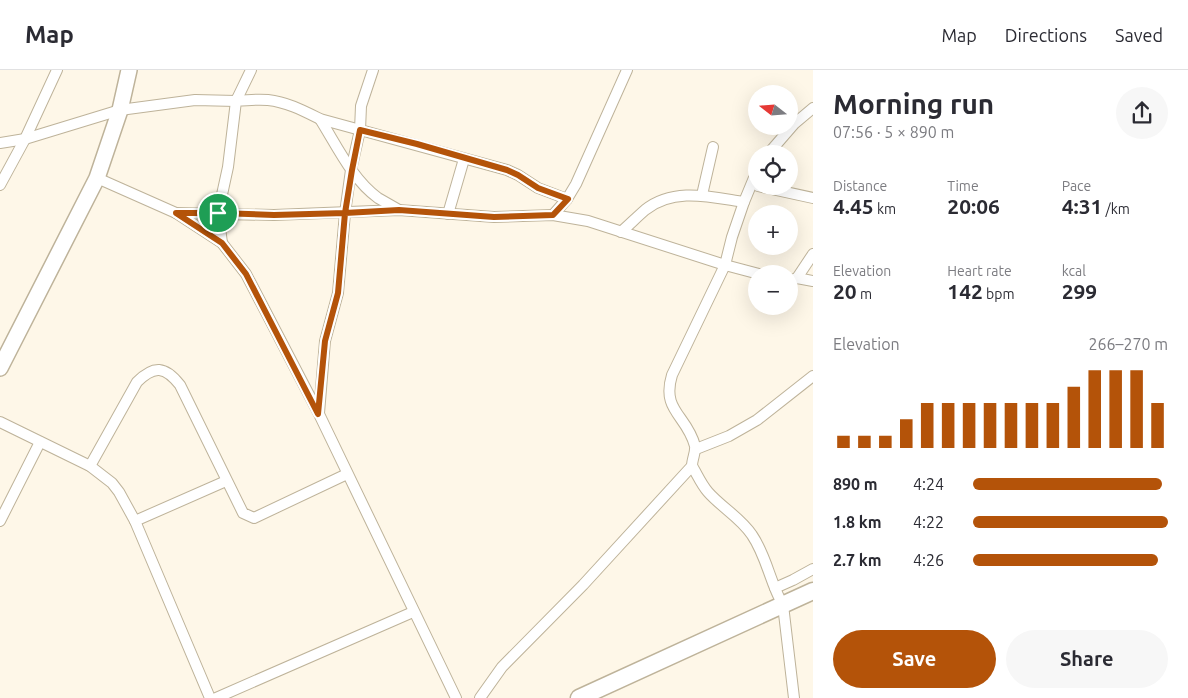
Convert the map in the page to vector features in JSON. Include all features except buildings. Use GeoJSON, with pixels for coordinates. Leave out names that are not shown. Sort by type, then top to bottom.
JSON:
{"type":"FeatureCollection","features":[{"type":"Feature","properties":{"kind":"main road"},"geometry":{"type":"LineString","coordinates":[[579,698],[813,591]]}},
{"type":"Feature","properties":{"kind":"street"},"geometry":{"type":"LineString","coordinates":[[0,185],[25,139],[57,70]]}},
{"type":"Feature","properties":{"kind":"street"},"geometry":{"type":"LineString","coordinates":[[0,368],[97,178],[120,110],[129,70]]}},
{"type":"Feature","properties":{"kind":"street"},"geometry":{"type":"LineString","coordinates":[[222,243],[218,213],[228,166],[236,101],[251,70]]}},
{"type":"Feature","properties":{"kind":"street"},"geometry":{"type":"LineString","coordinates":[[318,414],[325,341],[338,293],[345,213],[360,130],[361,106],[373,70]]}},
{"type":"Feature","properties":{"kind":"street"},"geometry":{"type":"LineString","coordinates":[[553,215],[568,199],[576,184],[627,70]]}},
{"type":"Feature","properties":{"kind":"street"},"geometry":{"type":"LineString","coordinates":[[0,143],[25,139],[120,110],[195,100],[236,101],[266,99],[297,108],[320,119],[507,170],[538,188],[568,199]]}},
{"type":"Feature","properties":{"kind":"street"},"geometry":{"type":"LineString","coordinates":[[776,145],[794,124],[813,108]]}},
{"type":"Feature","properties":{"kind":"street"},"geometry":{"type":"LineString","coordinates":[[320,119],[352,170],[374,194],[399,210]]}},
{"type":"Feature","properties":{"kind":"street"},"geometry":{"type":"LineString","coordinates":[[702,196],[713,148]]}},
{"type":"Feature","properties":{"kind":"street"},"geometry":{"type":"LineString","coordinates":[[448,214],[464,158]]}},
{"type":"Feature","properties":{"kind":"street"},"geometry":{"type":"LineString","coordinates":[[97,178],[176,213],[222,243],[246,274],[318,414],[456,698]]}},
{"type":"Feature","properties":{"kind":"street"},"geometry":{"type":"LineString","coordinates":[[480,698],[502,667],[583,585],[692,466],[696,449],[685,423],[670,403],[668,395],[669,385],[672,375],[725,265],[727,253],[744,202],[749,195]]}},
{"type":"Feature","properties":{"kind":"street"},"geometry":{"type":"LineString","coordinates":[[798,195],[813,198]]}},
{"type":"Feature","properties":{"kind":"street"},"geometry":{"type":"LineString","coordinates":[[621,232],[646,210],[658,203],[678,196],[702,196],[744,202]]}},
{"type":"Feature","properties":{"kind":"street"},"geometry":{"type":"LineString","coordinates":[[176,213],[274,215],[399,210],[494,217],[553,215],[588,221],[748,271]]}},
{"type":"Feature","properties":{"kind":"street"},"geometry":{"type":"LineString","coordinates":[[798,274],[813,255]]}},
{"type":"Feature","properties":{"kind":"street"},"geometry":{"type":"LineString","coordinates":[[798,280],[813,281]]}},
{"type":"Feature","properties":{"kind":"street"},"geometry":{"type":"LineString","coordinates":[[90,466],[137,382],[148,372],[158,369],[170,373],[180,385],[243,513],[254,518],[346,474]]}},
{"type":"Feature","properties":{"kind":"street"},"geometry":{"type":"LineString","coordinates":[[696,449],[729,436],[757,420],[813,376]]}},
{"type":"Feature","properties":{"kind":"street"},"geometry":{"type":"LineString","coordinates":[[0,422],[90,466],[112,483],[119,492],[135,521],[210,698]]}},
{"type":"Feature","properties":{"kind":"street"},"geometry":{"type":"LineString","coordinates":[[0,521],[40,442]]}},
{"type":"Feature","properties":{"kind":"street"},"geometry":{"type":"LineString","coordinates":[[692,466],[708,492],[751,533],[761,549],[783,605],[794,698]]}},
{"type":"Feature","properties":{"kind":"street"},"geometry":{"type":"LineString","coordinates":[[135,521],[226,481]]}},
{"type":"Feature","properties":{"kind":"street"},"geometry":{"type":"LineString","coordinates":[[775,588],[813,569]]}},
{"type":"Feature","properties":{"kind":"street"},"geometry":{"type":"LineString","coordinates":[[216,698],[413,612]]}},
{"type":"Feature","properties":{"kind":"route"},"geometry":{"type":"LineString","coordinates":[[218,213],[176,213],[222,243],[246,274],[318,414],[325,341],[338,293],[345,213],[399,210],[494,217],[553,215],[568,199],[538,188],[507,170],[360,130],[345,213],[274,215],[218,213]]}}]}
